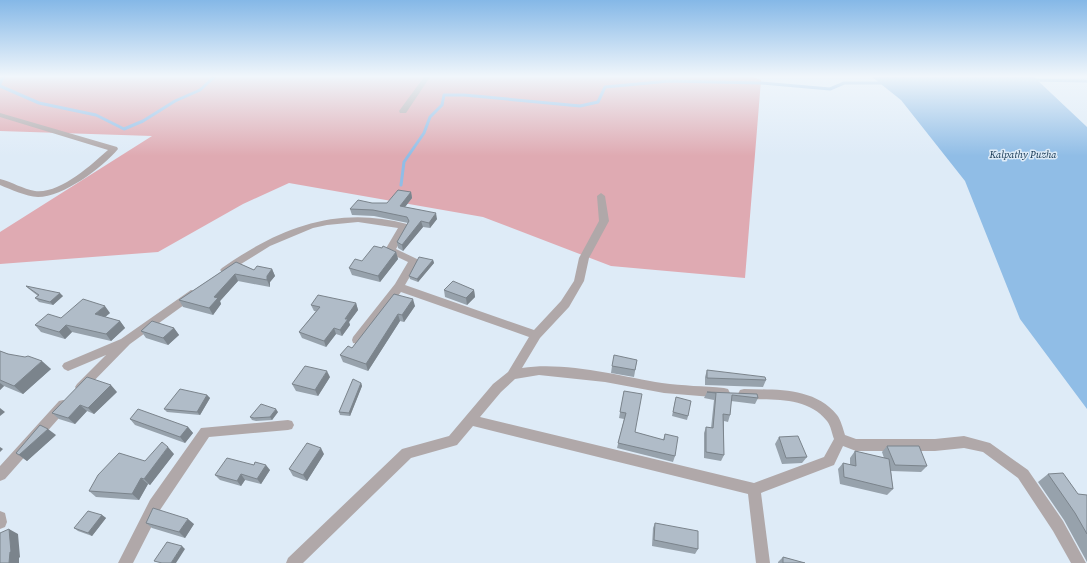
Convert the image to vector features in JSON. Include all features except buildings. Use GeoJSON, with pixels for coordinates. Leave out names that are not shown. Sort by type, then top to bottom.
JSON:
{"type":"FeatureCollection","features":[{"type":"Feature","properties":{"kind":"street"},"geometry":{"type":"LineString","coordinates":[[403,111],[408,103]]}},
{"type":"Feature","properties":{"kind":"street"},"geometry":{"type":"LineString","coordinates":[[0,115],[114,149],[100,162],[77,178],[50,193],[39,195],[0,182]]}},
{"type":"Feature","properties":{"kind":"street"},"geometry":{"type":"LineString","coordinates":[[293,563],[407,453],[453,441],[497,388],[512,375],[536,335],[565,304],[579,281],[584,258],[604,221],[600,196]]}},
{"type":"Feature","properties":{"kind":"street"},"geometry":{"type":"LineString","coordinates":[[214,278],[280,238],[311,225],[344,219],[374,220],[404,226],[390,250],[414,261],[399,287],[356,340]]}},
{"type":"Feature","properties":{"kind":"street"},"geometry":{"type":"LineString","coordinates":[[0,475],[71,397],[126,341],[201,287]]}},
{"type":"Feature","properties":{"kind":"street"},"geometry":{"type":"LineString","coordinates":[[399,287],[458,309],[536,335]]}},
{"type":"Feature","properties":{"kind":"street"},"geometry":{"type":"LineString","coordinates":[[68,366],[126,341]]}},
{"type":"Feature","properties":{"kind":"street"},"geometry":{"type":"LineString","coordinates":[[471,420],[754,489],[829,461],[840,439],[833,419],[816,404],[790,395],[726,393],[664,388],[605,377],[539,370],[512,375]]}},
{"type":"Feature","properties":{"kind":"street"},"geometry":{"type":"LineString","coordinates":[[125,563],[155,505],[205,432],[288,425]]}},
{"type":"Feature","properties":{"kind":"street"},"geometry":{"type":"LineString","coordinates":[[840,439],[856,445],[935,445],[964,442],[986,447],[1023,474],[1058,526],[1079,563]]}},
{"type":"Feature","properties":{"kind":"street"},"geometry":{"type":"LineString","coordinates":[[754,489],[763,563]]}},
{"type":"Feature","properties":{"kind":"shaded area"},"geometry":{"type":"Polygon","coordinates":[[[0,103],[759,103],[745,278],[611,266],[483,217],[289,183],[243,204],[158,252],[0,264],[0,232],[152,136],[0,131],[0,103]]]}},
{"type":"Feature","properties":{"kind":"water","name":"Kalpathy Puzha"},"geometry":{"type":"Polygon","coordinates":[[[904,103],[1062,103],[1087,127],[1087,409],[1020,319],[965,181],[904,103]]]}},
{"type":"Feature","properties":{"kind":"waterway"},"geometry":{"type":"LineString","coordinates":[[40,103],[96,115],[124,129],[143,121],[171,103]]}},
{"type":"Feature","properties":{"kind":"waterway"},"geometry":{"type":"LineString","coordinates":[[401,185],[404,162],[424,133],[430,117],[442,103]]}},
{"type":"Feature","properties":{"kind":"waterway"},"geometry":{"type":"LineString","coordinates":[[551,103],[580,106],[592,103]]}}]}
